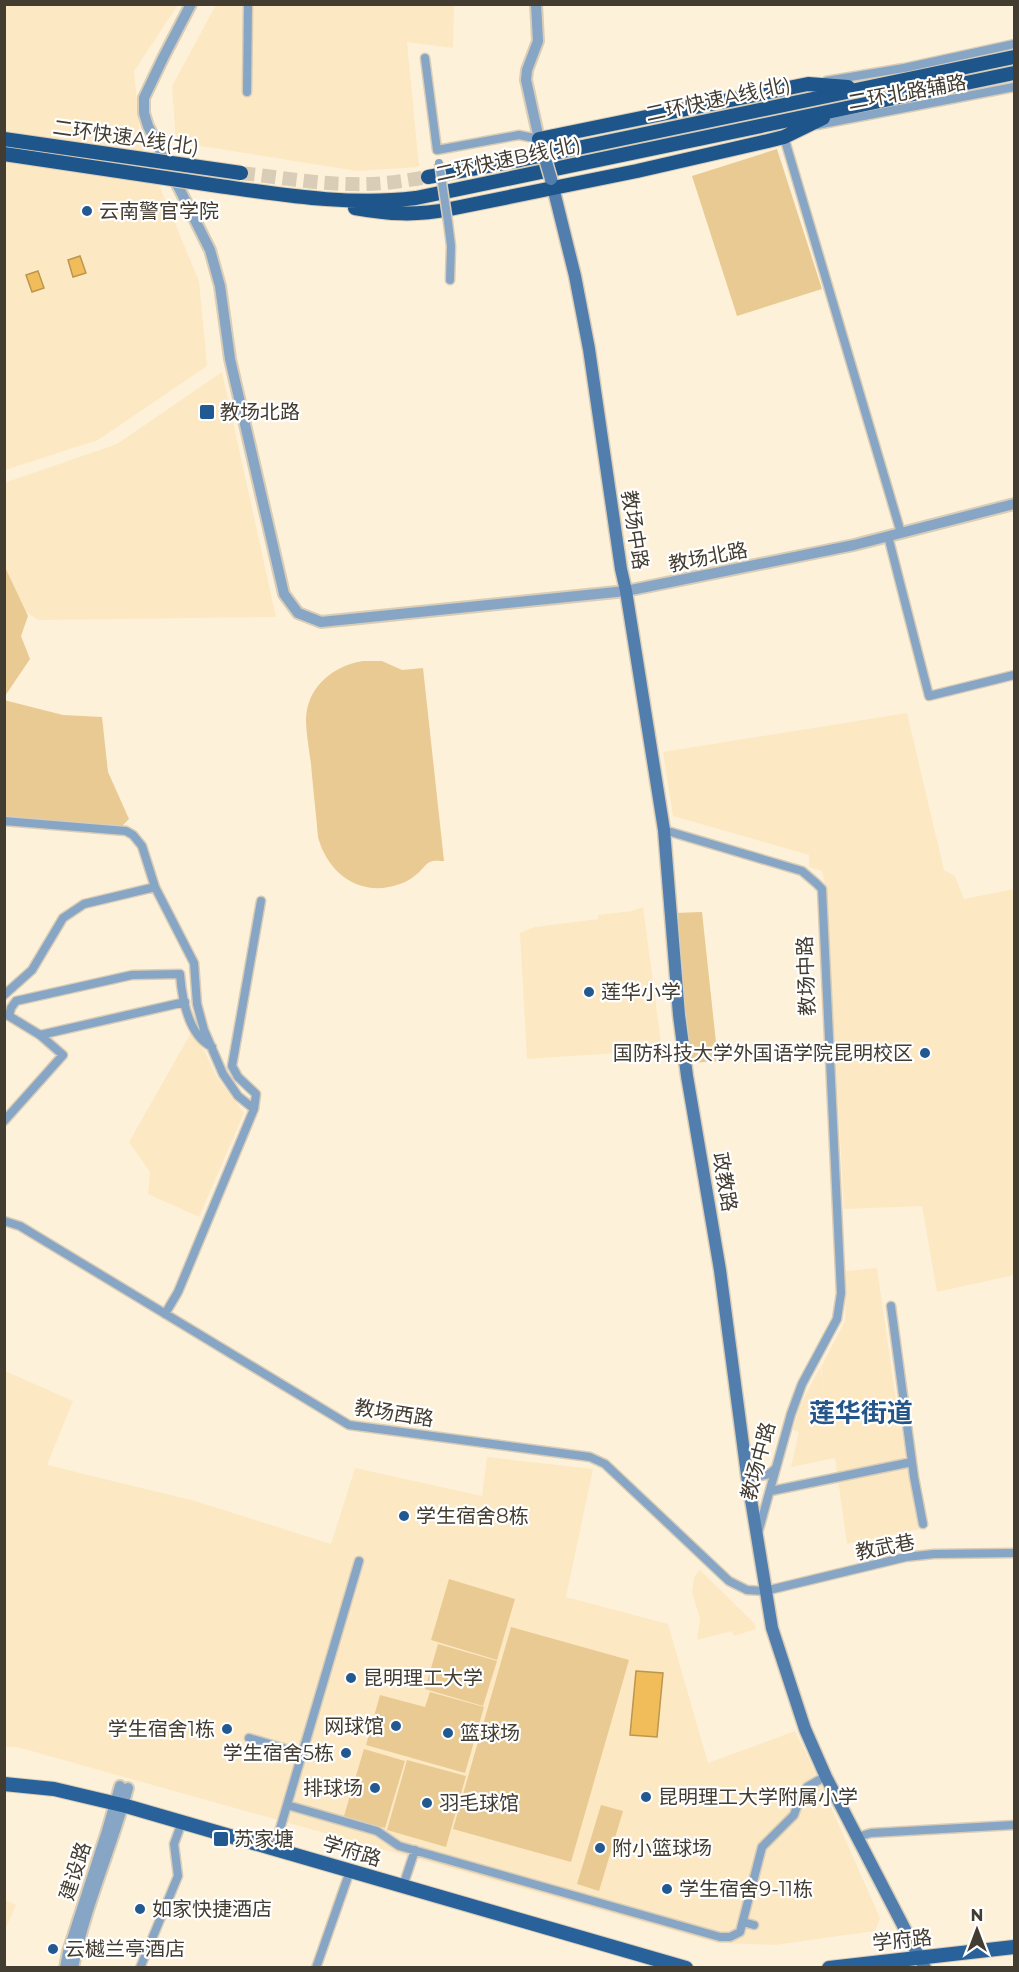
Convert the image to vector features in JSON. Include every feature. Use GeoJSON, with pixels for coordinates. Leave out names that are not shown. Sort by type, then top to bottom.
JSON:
{"type":"FeatureCollection","features":[{"type":"Feature","properties":{"kind":"highway","name":"二环快速A线(北)"},"geometry":{"type":"LineString","coordinates":[[428,177],[1014,57]]}},
{"type":"Feature","properties":{"kind":"highway","name":"二环快速B线(北)"},"geometry":{"type":"LineString","coordinates":[[4,154],[293,196],[355,201],[416,198],[1014,73]]}},
{"type":"Feature","properties":{"kind":"highway"},"geometry":{"type":"LineString","coordinates":[[540,142],[808,84],[865,89]]}},
{"type":"Feature","properties":{"kind":"highway"},"geometry":{"type":"LineString","coordinates":[[293,196],[381,213],[420,214],[552,184],[784,137],[838,110]]}},
{"type":"Feature","properties":{"kind":"highway","name":"二环快速A线(北)"},"geometry":{"type":"LineString","coordinates":[[4,139],[241,173]]}},
{"type":"Feature","properties":{"kind":"main road","name":"教场中路"},"geometry":{"type":"LineString","coordinates":[[540,142],[574,276],[588,349],[664,830]]}},
{"type":"Feature","properties":{"kind":"main road","name":"政教路"},"geometry":{"type":"LineString","coordinates":[[664,830],[679,1015],[687,1076],[720,1270],[757,1539]]}},
{"type":"Feature","properties":{"kind":"main road","name":"教场中路"},"geometry":{"type":"LineString","coordinates":[[757,1539],[772,1628],[805,1729],[826,1778],[922,1962]]}},
{"type":"Feature","properties":{"kind":"main road","name":"学府路"},"geometry":{"type":"LineString","coordinates":[[4,1784],[54,1789],[119,1804],[686,1968]]}},
{"type":"Feature","properties":{"kind":"main road","name":"学府路"},"geometry":{"type":"LineString","coordinates":[[829,1968],[922,1962],[1014,1947]]}},
{"type":"Feature","properties":{"kind":"street","name":"教场北路"},"geometry":{"type":"LineString","coordinates":[[191,4],[144,98],[144,113],[148,126],[210,250],[220,286],[230,359],[284,594],[298,613],[321,622],[627,591],[854,546],[1014,504]]}},
{"type":"Feature","properties":{"kind":"street"},"geometry":{"type":"LineString","coordinates":[[247,92],[248,4]]}},
{"type":"Feature","properties":{"kind":"street"},"geometry":{"type":"LineString","coordinates":[[536,4],[538,41],[526,70],[526,80],[540,142]]}},
{"type":"Feature","properties":{"kind":"street","name":"二环北路辅路"},"geometry":{"type":"LineString","coordinates":[[808,84],[904,68],[1014,44]]}},
{"type":"Feature","properties":{"kind":"street"},"geometry":{"type":"LineString","coordinates":[[425,58],[451,246],[450,280]]}},
{"type":"Feature","properties":{"kind":"street","name":"二环北路辅路"},"geometry":{"type":"LineString","coordinates":[[805,128],[1014,87]]}},
{"type":"Feature","properties":{"kind":"street"},"geometry":{"type":"LineString","coordinates":[[437,150],[519,135],[540,142]]}},
{"type":"Feature","properties":{"kind":"street"},"geometry":{"type":"LineString","coordinates":[[784,137],[901,533]]}},
{"type":"Feature","properties":{"kind":"street"},"geometry":{"type":"LineString","coordinates":[[888,537],[929,696],[1014,675]]}},
{"type":"Feature","properties":{"kind":"street"},"geometry":{"type":"LineString","coordinates":[[4,821],[126,831],[133,835],[142,846],[155,886],[194,963],[197,1004],[204,1030],[223,1074],[238,1096],[254,1109]]}},
{"type":"Feature","properties":{"kind":"street","name":"教场中路"},"geometry":{"type":"LineString","coordinates":[[664,830],[802,871],[822,890],[840,1308],[837,1319],[802,1384],[791,1414],[757,1539]]}},
{"type":"Feature","properties":{"kind":"street"},"geometry":{"type":"LineString","coordinates":[[4,995],[32,970],[63,918],[84,904],[155,886]]}},
{"type":"Feature","properties":{"kind":"street"},"geometry":{"type":"LineString","coordinates":[[165,1314],[178,1292],[254,1109],[256,1094],[237,1077],[232,1066],[261,901]]}},
{"type":"Feature","properties":{"kind":"street"},"geometry":{"type":"LineString","coordinates":[[4,1121],[63,1055],[40,1035],[7,1015],[16,1001],[132,975],[180,974],[185,1002],[194,1029],[204,1043],[212,1047]]}},
{"type":"Feature","properties":{"kind":"street"},"geometry":{"type":"LineString","coordinates":[[40,1035],[185,1002]]}},
{"type":"Feature","properties":{"kind":"street","name":"教场西路"},"geometry":{"type":"LineString","coordinates":[[4,1221],[20,1226],[349,1425],[598,1459],[729,1581],[747,1590],[765,1591]]}},
{"type":"Feature","properties":{"kind":"street"},"geometry":{"type":"LineString","coordinates":[[891,1306],[912,1462],[923,1524]]}},
{"type":"Feature","properties":{"kind":"street"},"geometry":{"type":"LineString","coordinates":[[771,1491],[912,1462]]}},
{"type":"Feature","properties":{"kind":"street"},"geometry":{"type":"LineString","coordinates":[[747,1472],[763,1477],[777,1467]]}},
{"type":"Feature","properties":{"kind":"street","name":"教武巷"},"geometry":{"type":"LineString","coordinates":[[765,1591],[906,1557],[934,1554],[1014,1553]]}},
{"type":"Feature","properties":{"kind":"street"},"geometry":{"type":"LineString","coordinates":[[276,1839],[359,1560]]}},
{"type":"Feature","properties":{"kind":"street"},"geometry":{"type":"LineString","coordinates":[[249,1738],[303,1754]]}},
{"type":"Feature","properties":{"kind":"street"},"geometry":{"type":"LineString","coordinates":[[287,1805],[377,1831],[399,1846],[720,1937],[730,1937],[740,1932],[762,1847],[794,1815],[801,1795],[807,1787],[819,1780]]}},
{"type":"Feature","properties":{"kind":"street","name":"建设路"},"geometry":{"type":"LineString","coordinates":[[73,1968],[124,1787]]}},
{"type":"Feature","properties":{"kind":"street","name":"建设路"},"geometry":{"type":"LineString","coordinates":[[65,1968],[82,1905],[119,1804]]}},
{"type":"Feature","properties":{"kind":"street"},"geometry":{"type":"LineString","coordinates":[[140,1968],[178,1876],[174,1844],[182,1822]]}},
{"type":"Feature","properties":{"kind":"street"},"geometry":{"type":"LineString","coordinates":[[857,1837],[871,1833],[1014,1826]]}},
{"type":"Feature","properties":{"kind":"street"},"geometry":{"type":"LineString","coordinates":[[403,1886],[415,1850]]}},
{"type":"Feature","properties":{"kind":"street"},"geometry":{"type":"LineString","coordinates":[[316,1968],[350,1870]]}},
{"type":"Feature","properties":{"kind":"street"},"geometry":{"type":"LineString","coordinates":[[743,1922],[754,1925]]}},
{"type":"Feature","properties":{"kind":"shaded area","name":"云南警官学院"},"geometry":{"type":"Polygon","coordinates":[[[4,5],[178,5],[134,71],[141,142],[199,281],[207,366],[98,440],[5,470],[4,5]]]}},
{"type":"Feature","properties":{"kind":"shaded area","name":"云南警官学院"},"geometry":{"type":"Polygon","coordinates":[[[216,5],[454,5],[453,48],[407,42],[419,167],[357,171],[176,142],[172,86],[216,5]]]}},
{"type":"Feature","properties":{"kind":"shaded area"},"geometry":{"type":"Polygon","coordinates":[[[777,149],[822,289],[737,316],[692,176],[777,149]]]}},
{"type":"Feature","properties":{"kind":"shaded area"},"geometry":{"type":"Polygon","coordinates":[[[80,256],[86,273],[73,277],[68,260],[80,256]]]}},
{"type":"Feature","properties":{"kind":"shaded area"},"geometry":{"type":"Polygon","coordinates":[[[38,271],[44,288],[32,292],[26,275],[38,271]]]}},
{"type":"Feature","properties":{"kind":"shaded area"},"geometry":{"type":"Polygon","coordinates":[[[222,372],[276,617],[38,620],[5,597],[4,483],[117,444],[222,372]]]}},
{"type":"Feature","properties":{"kind":"shaded area"},"geometry":{"type":"Polygon","coordinates":[[[5,567],[28,616],[21,636],[30,659],[5,696],[5,567]]]}},
{"type":"Feature","properties":{"kind":"shaded area"},"geometry":{"type":"Polygon","coordinates":[[[363,661],[382,661],[402,670],[423,668],[444,861],[429,862],[410,879],[386,888],[373,888],[348,880],[338,872],[323,851],[318,837],[307,735],[308,707],[317,687],[332,673],[363,661]]]}},
{"type":"Feature","properties":{"kind":"shaded area"},"geometry":{"type":"Polygon","coordinates":[[[4,700],[63,715],[102,717],[108,772],[129,819],[122,826],[76,824],[5,816],[4,700]]]}},
{"type":"Feature","properties":{"kind":"shaded area","name":"国防科技大学外国语学院昆明校区"},"geometry":{"type":"Polygon","coordinates":[[[907,713],[944,870],[955,876],[964,899],[1014,889],[1014,1275],[937,1292],[922,1206],[844,1209],[826,889],[822,871],[809,867],[809,855],[673,816],[663,752],[907,713]]]}},
{"type":"Feature","properties":{"kind":"shaded area","name":"莲华小学"},"geometry":{"type":"Polygon","coordinates":[[[643,907],[662,1050],[527,1059],[520,933],[535,927],[598,919],[598,915],[632,911],[643,907]]]}},
{"type":"Feature","properties":{"kind":"shaded area"},"geometry":{"type":"Polygon","coordinates":[[[702,912],[718,1061],[691,1063],[684,1031],[675,913],[702,912]]]}},
{"type":"Feature","properties":{"kind":"shaded area"},"geometry":{"type":"Polygon","coordinates":[[[191,1033],[205,1052],[217,1077],[244,1113],[199,1217],[148,1194],[150,1172],[129,1142],[191,1033]]]}},
{"type":"Feature","properties":{"kind":"shaded area"},"geometry":{"type":"Polygon","coordinates":[[[877,1268],[896,1400],[920,1529],[847,1544],[835,1458],[791,1467],[799,1432],[793,1430],[799,1408],[820,1367],[825,1396],[821,1367],[845,1321],[846,1271],[877,1268]]]}},
{"type":"Feature","properties":{"kind":"shaded area","name":"昆明理工大学"},"geometry":{"type":"Polygon","coordinates":[[[5,1371],[73,1401],[47,1465],[195,1501],[331,1544],[355,1468],[482,1496],[487,1457],[593,1469],[566,1597],[668,1624],[708,1763],[795,1731],[880,1918],[875,1931],[775,1945],[717,1943],[17,1747],[5,1747],[5,1371]]]}},
{"type":"Feature","properties":{"kind":"shaded area"},"geometry":{"type":"Polygon","coordinates":[[[700,1570],[754,1623],[756,1629],[734,1636],[732,1631],[697,1640],[700,1619],[692,1592],[694,1577],[700,1570]]]}},
{"type":"Feature","properties":{"kind":"shaded area"},"geometry":{"type":"Polygon","coordinates":[[[449,1579],[515,1599],[497,1660],[431,1640],[449,1579]]]}},
{"type":"Feature","properties":{"kind":"shaded area"},"geometry":{"type":"Polygon","coordinates":[[[511,1627],[629,1660],[571,1862],[453,1829],[511,1627]]]}},
{"type":"Feature","properties":{"kind":"shaded area"},"geometry":{"type":"Polygon","coordinates":[[[438,1644],[497,1661],[483,1706],[425,1689],[438,1644]]]}},
{"type":"Feature","properties":{"kind":"shaded area"},"geometry":{"type":"Polygon","coordinates":[[[636,1671],[663,1673],[657,1737],[630,1735],[636,1671]]]}},
{"type":"Feature","properties":{"kind":"shaded area","name":"篮球场"},"geometry":{"type":"Polygon","coordinates":[[[430,1692],[484,1707],[465,1773],[366,1745],[380,1695],[425,1707],[430,1692]]]}},
{"type":"Feature","properties":{"kind":"shaded area","name":"排球场"},"geometry":{"type":"Polygon","coordinates":[[[364,1749],[405,1761],[385,1828],[344,1816],[364,1749]]]}},
{"type":"Feature","properties":{"kind":"shaded area","name":"羽毛球馆"},"geometry":{"type":"Polygon","coordinates":[[[407,1760],[466,1776],[446,1847],[387,1830],[407,1760]]]}},
{"type":"Feature","properties":{"kind":"shaded area","name":"附小篮球场"},"geometry":{"type":"Polygon","coordinates":[[[601,1805],[623,1811],[599,1891],[577,1884],[601,1805]]]}},
{"type":"Feature","properties":{"kind":"shaded area"},"geometry":{"type":"Polygon","coordinates":[[[5,1900],[16,1905],[5,1930],[5,1900]]]}},
{"type":"Feature","properties":{"kind":"tunnel"},"geometry":{"type":"LineString","coordinates":[[241,173],[339,184],[382,183],[428,177]]}},
{"type":"Feature","properties":{"kind":"place","name":"云南警官学院"},"geometry":{"type":"Point","coordinates":[87,211]}},
{"type":"Feature","properties":{"kind":"place","name":"教场北路"},"geometry":{"type":"Point","coordinates":[207,412]}},
{"type":"Feature","properties":{"kind":"place","name":"莲华小学"},"geometry":{"type":"Point","coordinates":[589,992]}},
{"type":"Feature","properties":{"kind":"place","name":"国防科技大学外国语学院昆明校区"},"geometry":{"type":"Point","coordinates":[925,1053]}},
{"type":"Feature","properties":{"kind":"place","name":"学生宿舍8栋"},"geometry":{"type":"Point","coordinates":[404,1516]}},
{"type":"Feature","properties":{"kind":"place","name":"昆明理工大学"},"geometry":{"type":"Point","coordinates":[351,1678]}},
{"type":"Feature","properties":{"kind":"place","name":"网球馆"},"geometry":{"type":"Point","coordinates":[396,1726]}},
{"type":"Feature","properties":{"kind":"place","name":"学生宿舍1栋"},"geometry":{"type":"Point","coordinates":[227,1729]}},
{"type":"Feature","properties":{"kind":"place","name":"篮球场"},"geometry":{"type":"Point","coordinates":[448,1733]}},
{"type":"Feature","properties":{"kind":"place","name":"学生宿舍5栋"},"geometry":{"type":"Point","coordinates":[346,1753]}},
{"type":"Feature","properties":{"kind":"place","name":"排球场"},"geometry":{"type":"Point","coordinates":[375,1788]}},
{"type":"Feature","properties":{"kind":"place","name":"昆明理工大学附属小学"},"geometry":{"type":"Point","coordinates":[646,1797]}},
{"type":"Feature","properties":{"kind":"place","name":"羽毛球馆"},"geometry":{"type":"Point","coordinates":[427,1803]}},
{"type":"Feature","properties":{"kind":"place","name":"苏家塘"},"geometry":{"type":"Point","coordinates":[221,1839]}},
{"type":"Feature","properties":{"kind":"place","name":"附小篮球场"},"geometry":{"type":"Point","coordinates":[600,1848]}},
{"type":"Feature","properties":{"kind":"place","name":"学生宿舍9-11栋"},"geometry":{"type":"Point","coordinates":[667,1889]}},
{"type":"Feature","properties":{"kind":"place","name":"如家快捷酒店"},"geometry":{"type":"Point","coordinates":[140,1909]}},
{"type":"Feature","properties":{"kind":"place","name":"云樾兰亭酒店"},"geometry":{"type":"Point","coordinates":[53,1949]}},
{"type":"Feature","properties":{"kind":"district","name":"莲华街道"},"geometry":{"type":"Point","coordinates":[861,1413]}}]}
